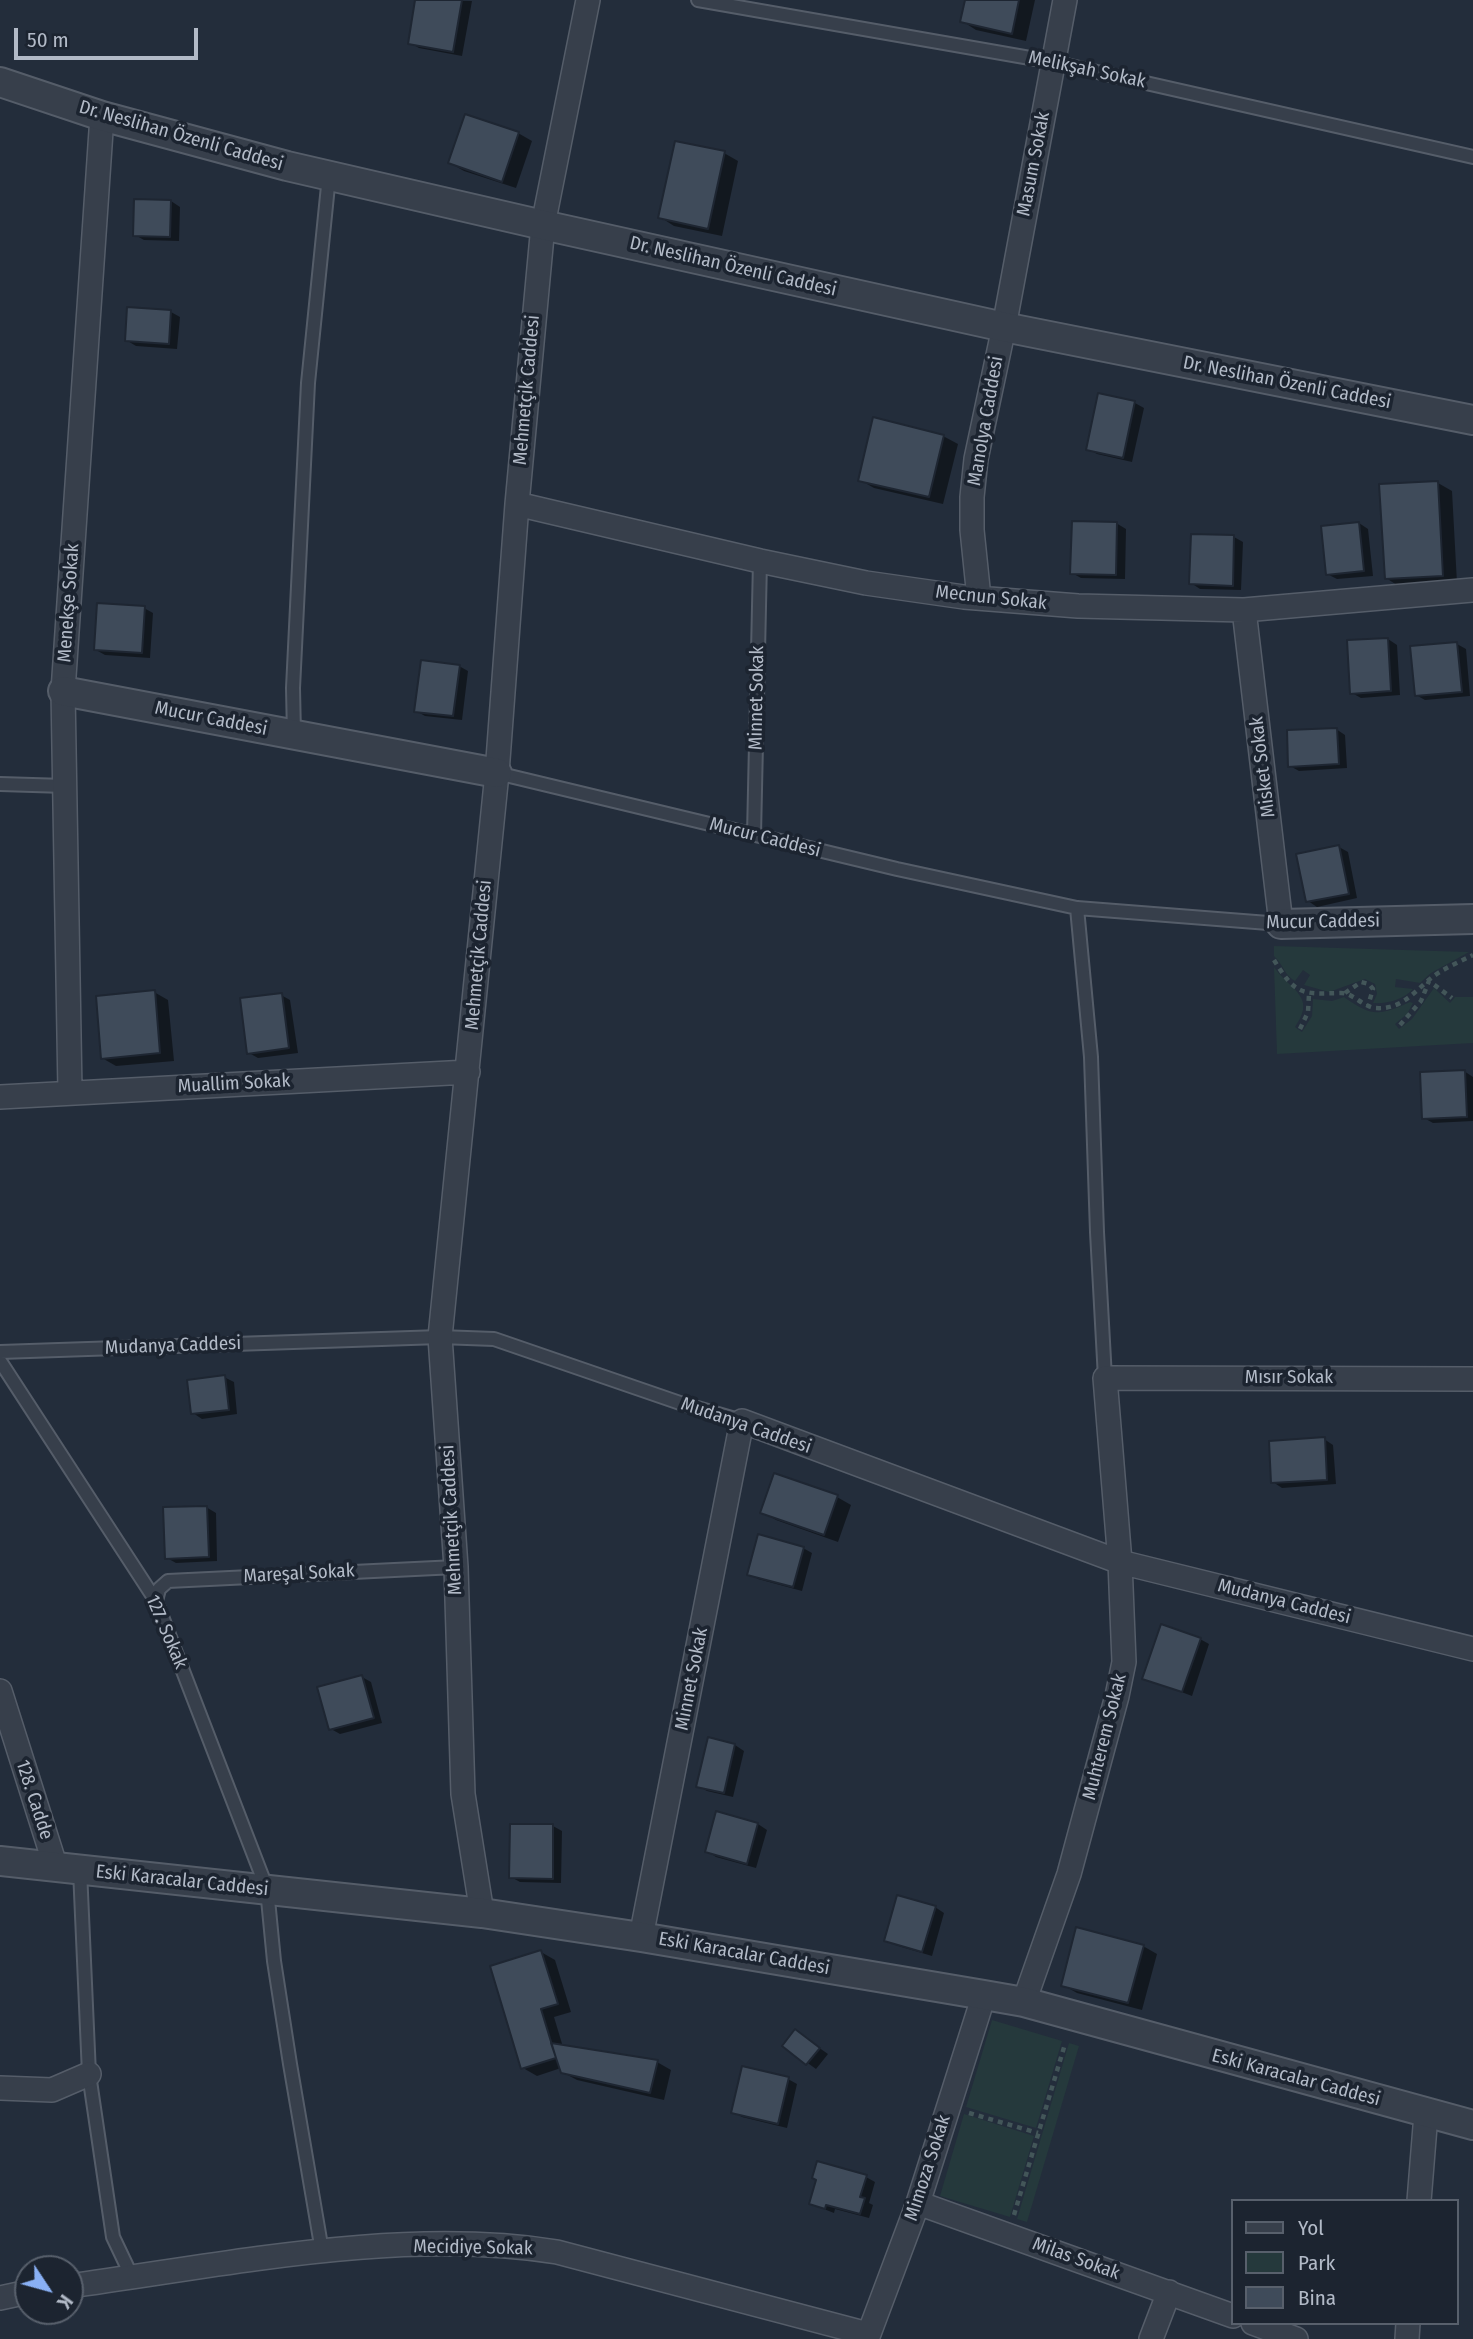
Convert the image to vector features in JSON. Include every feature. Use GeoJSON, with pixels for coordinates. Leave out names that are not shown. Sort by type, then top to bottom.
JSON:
{"type":"FeatureCollection","features":[{"type":"Feature","properties":{"kind":"street","name":"Mehmetçik Caddesi"},"geometry":{"type":"LineString","coordinates":[[482,1913],[463,1794],[456,1567],[440,1337],[497,773],[517,504],[543,225],[588,0]]}},
{"type":"Feature","properties":{"kind":"street","name":"Masum Sokak"},"geometry":{"type":"LineString","coordinates":[[1004,327],[1065,0]]}},
{"type":"Feature","properties":{"kind":"street","name":"Dr. Neslihan Özenli Caddesi"},"geometry":{"type":"LineString","coordinates":[[0,82],[103,116],[330,176],[543,225],[1004,327],[1473,420]]}},
{"type":"Feature","properties":{"kind":"street","name":"Menekşe Sokak"},"geometry":{"type":"LineString","coordinates":[[70,1092],[64,691],[103,116]]}},
{"type":"Feature","properties":{"kind":"street","name":"Manolya Caddesi"},"geometry":{"type":"LineString","coordinates":[[979,598],[972,530],[972,497],[976,459],[1004,327]]}},
{"type":"Feature","properties":{"kind":"street","name":"Mecnun Sokak"},"geometry":{"type":"LineString","coordinates":[[517,504],[866,583],[979,598],[1078,606],[1244,610],[1473,590]]}},
{"type":"Feature","properties":{"kind":"street","name":"Misket Sokak"},"geometry":{"type":"LineString","coordinates":[[1244,610],[1281,925]]}},
{"type":"Feature","properties":{"kind":"street","name":"Mucur Caddesi"},"geometry":{"type":"LineString","coordinates":[[64,691],[497,773]]}},
{"type":"Feature","properties":{"kind":"street","name":"Mucur Caddesi"},"geometry":{"type":"LineString","coordinates":[[1281,925],[1473,919]]}},
{"type":"Feature","properties":{"kind":"street","name":"Muallim Sokak"},"geometry":{"type":"LineString","coordinates":[[0,1097],[468,1072]]}},
{"type":"Feature","properties":{"kind":"street","name":"Mısır Sokak"},"geometry":{"type":"LineString","coordinates":[[1105,1378],[1473,1379]]}},
{"type":"Feature","properties":{"kind":"street","name":"Muhterem Sokak"},"geometry":{"type":"LineString","coordinates":[[1024,2003],[1069,1874],[1124,1662],[1120,1562],[1105,1378]]}},
{"type":"Feature","properties":{"kind":"street","name":"Mudanya Caddesi"},"geometry":{"type":"LineString","coordinates":[[742,1421],[1120,1562],[1473,1649]]}},
{"type":"Feature","properties":{"kind":"street","name":"Minnet Sokak"},"geometry":{"type":"LineString","coordinates":[[641,1937],[742,1421]]}},
{"type":"Feature","properties":{"kind":"street","name":"128. Cadde"},"geometry":{"type":"LineString","coordinates":[[0,1692],[68,1869]]}},
{"type":"Feature","properties":{"kind":"street","name":"Eski Karacalar Caddesi"},"geometry":{"type":"LineString","coordinates":[[0,1861],[482,1913],[985,1995],[1024,2003],[1473,2125]]}},
{"type":"Feature","properties":{"kind":"street","name":"Mimoza Sokak"},"geometry":{"type":"LineString","coordinates":[[868,2337],[918,2203],[985,1995]]}},
{"type":"Feature","properties":{"kind":"street"},"geometry":{"type":"LineString","coordinates":[[0,2088],[52,2090],[89,2074]]}},
{"type":"Feature","properties":{"kind":"street"},"geometry":{"type":"LineString","coordinates":[[1419,2199],[1426,2114]]}},
{"type":"Feature","properties":{"kind":"street","name":"Milas Sokak"},"geometry":{"type":"LineString","coordinates":[[918,2203],[1232,2316]]}},
{"type":"Feature","properties":{"kind":"street","name":"Mecidiye Sokak"},"geometry":{"type":"LineString","coordinates":[[84,2284],[322,2251],[450,2243],[531,2248],[557,2252],[868,2337]]}},
{"type":"Feature","properties":{"kind":"street"},"geometry":{"type":"LineString","coordinates":[[1151,2339],[1169,2292]]}},
{"type":"Feature","properties":{"kind":"street"},"geometry":{"type":"LineString","coordinates":[[1258,2325],[1296,2339]]}},
{"type":"Feature","properties":{"kind":"lane","name":"Melikşah Sokak"},"geometry":{"type":"LineString","coordinates":[[698,0],[1053,62],[1473,157]]}},
{"type":"Feature","properties":{"kind":"lane"},"geometry":{"type":"LineString","coordinates":[[294,735],[293,688],[308,383],[330,176]]}},
{"type":"Feature","properties":{"kind":"lane","name":"Minnet Sokak"},"geometry":{"type":"LineString","coordinates":[[754,835],[760,561]]}},
{"type":"Feature","properties":{"kind":"lane","name":"Mucur Caddesi"},"geometry":{"type":"LineString","coordinates":[[497,773],[897,869],[1077,908],[1281,925]]}},
{"type":"Feature","properties":{"kind":"lane"},"geometry":{"type":"LineString","coordinates":[[0,784],[65,786]]}},
{"type":"Feature","properties":{"kind":"lane"},"geometry":{"type":"LineString","coordinates":[[1077,908],[1091,1057],[1105,1378]]}},
{"type":"Feature","properties":{"kind":"lane","name":"Mudanya Caddesi"},"geometry":{"type":"LineString","coordinates":[[0,1352],[440,1337],[494,1339],[680,1403],[742,1421]]}},
{"type":"Feature","properties":{"kind":"lane","name":"127. Sokak"},"geometry":{"type":"LineString","coordinates":[[0,1361],[156,1601],[267,1889],[274,1961],[322,2251]]}},
{"type":"Feature","properties":{"kind":"lane","name":"Mareşal Sokak"},"geometry":{"type":"LineString","coordinates":[[156,1601],[159,1589],[168,1581],[456,1567]]}},
{"type":"Feature","properties":{"kind":"lane"},"geometry":{"type":"LineString","coordinates":[[68,1869],[101,2168],[113,2237],[132,2277]]}},
{"type":"Feature","properties":{"kind":"path"},"geometry":{"type":"LineString","coordinates":[[1345,993],[1368,1006],[1385,1007],[1406,1000],[1429,981],[1473,955]]}},
{"type":"Feature","properties":{"kind":"path"},"geometry":{"type":"LineString","coordinates":[[1274,960],[1286,979],[1308,994],[1323,996],[1345,993],[1361,982],[1368,984],[1373,989],[1368,1006]]}},
{"type":"Feature","properties":{"kind":"path"},"geometry":{"type":"LineString","coordinates":[[1429,981],[1451,998]]}},
{"type":"Feature","properties":{"kind":"path"},"geometry":{"type":"LineString","coordinates":[[1400,1025],[1421,1001],[1429,981]]}},
{"type":"Feature","properties":{"kind":"path"},"geometry":{"type":"LineString","coordinates":[[1300,1029],[1308,1012],[1308,994]]}},
{"type":"Feature","properties":{"kind":"path"},"geometry":{"type":"LineString","coordinates":[[1014,2216],[1065,2044]]}},
{"type":"Feature","properties":{"kind":"path"},"geometry":{"type":"LineString","coordinates":[[949,2107],[1038,2133]]}},
{"type":"Feature","properties":{"kind":"green space"},"geometry":{"type":"Polygon","coordinates":[[[1274,946],[1469,952],[1431,973],[1420,983],[1396,979],[1395,987],[1413,989],[1394,1000],[1373,1003],[1377,994],[1375,984],[1365,979],[1329,992],[1304,985],[1310,975],[1303,970],[1295,981],[1288,976],[1274,956],[1274,946]]]}},
{"type":"Feature","properties":{"kind":"green space"},"geometry":{"type":"Polygon","coordinates":[[[1274,967],[1303,1001],[1301,1017],[1295,1027],[1302,1032],[1312,1016],[1313,999],[1332,1001],[1344,997],[1362,1008],[1376,1012],[1413,1003],[1407,1014],[1395,1024],[1399,1029],[1412,1019],[1434,988],[1450,1003],[1455,997],[1473,997],[1473,1043],[1277,1054],[1274,967]]]}},
{"type":"Feature","properties":{"kind":"green space"},"geometry":{"type":"Polygon","coordinates":[[[992,2020],[1062,2041],[1036,2128],[966,2107],[992,2020]]]}},
{"type":"Feature","properties":{"kind":"green space"},"geometry":{"type":"Polygon","coordinates":[[[1069,2043],[1079,2046],[1027,2222],[1017,2219],[1069,2043]]]}},
{"type":"Feature","properties":{"kind":"green space"},"geometry":{"type":"Polygon","coordinates":[[[964,2114],[1034,2136],[1010,2217],[940,2196],[964,2114]]]}},
{"type":"Feature","properties":{"kind":"building"},"geometry":{"type":"Polygon","coordinates":[[[415,0],[462,0],[453,52],[408,44],[415,0]]]}},
{"type":"Feature","properties":{"kind":"building"},"geometry":{"type":"Polygon","coordinates":[[[965,0],[1019,0],[1012,34],[960,22],[965,0]]]}},
{"type":"Feature","properties":{"kind":"building"},"geometry":{"type":"Polygon","coordinates":[[[465,114],[519,132],[502,182],[448,163],[465,114]]]}},
{"type":"Feature","properties":{"kind":"building"},"geometry":{"type":"Polygon","coordinates":[[[675,141],[725,151],[708,229],[658,218],[675,141]]]}},
{"type":"Feature","properties":{"kind":"building"},"geometry":{"type":"Polygon","coordinates":[[[134,199],[171,200],[170,237],[133,236],[134,199]]]}},
{"type":"Feature","properties":{"kind":"building"},"geometry":{"type":"Polygon","coordinates":[[[127,307],[171,310],[169,344],[125,341],[127,307]]]}},
{"type":"Feature","properties":{"kind":"building"},"geometry":{"type":"Polygon","coordinates":[[[1098,393],[1135,401],[1123,458],[1086,450],[1098,393]]]}},
{"type":"Feature","properties":{"kind":"building"},"geometry":{"type":"Polygon","coordinates":[[[873,417],[944,435],[929,497],[858,481],[873,417]]]}},
{"type":"Feature","properties":{"kind":"building"},"geometry":{"type":"Polygon","coordinates":[[[1438,481],[1443,576],[1385,579],[1379,484],[1438,481]]]}},
{"type":"Feature","properties":{"kind":"building"},"geometry":{"type":"Polygon","coordinates":[[[1072,521],[1117,522],[1116,575],[1070,574],[1072,521]]]}},
{"type":"Feature","properties":{"kind":"building"},"geometry":{"type":"Polygon","coordinates":[[[1359,522],[1364,571],[1326,575],[1321,526],[1359,522]]]}},
{"type":"Feature","properties":{"kind":"building"},"geometry":{"type":"Polygon","coordinates":[[[1191,534],[1234,535],[1233,586],[1189,584],[1191,534]]]}},
{"type":"Feature","properties":{"kind":"building"},"geometry":{"type":"Polygon","coordinates":[[[97,603],[145,606],[142,653],[94,650],[97,603]]]}},
{"type":"Feature","properties":{"kind":"building"},"geometry":{"type":"Polygon","coordinates":[[[1388,638],[1391,691],[1350,694],[1347,640],[1388,638]]]}},
{"type":"Feature","properties":{"kind":"building"},"geometry":{"type":"Polygon","coordinates":[[[1457,642],[1462,692],[1415,696],[1410,646],[1457,642]]]}},
{"type":"Feature","properties":{"kind":"building"},"geometry":{"type":"Polygon","coordinates":[[[421,660],[460,665],[453,716],[414,712],[421,660]]]}},
{"type":"Feature","properties":{"kind":"building"},"geometry":{"type":"Polygon","coordinates":[[[1337,728],[1339,764],[1288,767],[1287,730],[1337,728]]]}},
{"type":"Feature","properties":{"kind":"building"},"geometry":{"type":"Polygon","coordinates":[[[1339,845],[1349,894],[1306,902],[1296,854],[1339,845]]]}},
{"type":"Feature","properties":{"kind":"building"},"geometry":{"type":"Polygon","coordinates":[[[155,990],[160,1053],[101,1059],[96,996],[155,990]]]}},
{"type":"Feature","properties":{"kind":"building"},"geometry":{"type":"Polygon","coordinates":[[[282,993],[289,1048],[247,1054],[240,998],[282,993]]]}},
{"type":"Feature","properties":{"kind":"building"},"geometry":{"type":"Polygon","coordinates":[[[1465,1070],[1467,1117],[1422,1119],[1420,1072],[1465,1070]]]}},
{"type":"Feature","properties":{"kind":"building"},"geometry":{"type":"Polygon","coordinates":[[[225,1375],[229,1410],[191,1414],[187,1380],[225,1375]]]}},
{"type":"Feature","properties":{"kind":"building"},"geometry":{"type":"Polygon","coordinates":[[[1325,1437],[1327,1480],[1271,1483],[1269,1441],[1325,1437]]]}},
{"type":"Feature","properties":{"kind":"building"},"geometry":{"type":"Polygon","coordinates":[[[774,1473],[838,1495],[824,1535],[760,1513],[774,1473]]]}},
{"type":"Feature","properties":{"kind":"building"},"geometry":{"type":"Polygon","coordinates":[[[207,1506],[209,1557],[165,1559],[163,1507],[207,1506]]]}},
{"type":"Feature","properties":{"kind":"building"},"geometry":{"type":"Polygon","coordinates":[[[758,1534],[804,1547],[793,1587],[747,1575],[758,1534]]]}},
{"type":"Feature","properties":{"kind":"building"},"geometry":{"type":"Polygon","coordinates":[[[1161,1624],[1201,1638],[1182,1692],[1142,1679],[1161,1624]]]}},
{"type":"Feature","properties":{"kind":"building"},"geometry":{"type":"Polygon","coordinates":[[[362,1675],[374,1718],[329,1730],[317,1687],[362,1675]]]}},
{"type":"Feature","properties":{"kind":"building"},"geometry":{"type":"Polygon","coordinates":[[[708,1737],[735,1744],[724,1793],[696,1787],[708,1737]]]}},
{"type":"Feature","properties":{"kind":"building"},"geometry":{"type":"Polygon","coordinates":[[[716,1811],[758,1823],[747,1864],[705,1852],[716,1811]]]}},
{"type":"Feature","properties":{"kind":"building"},"geometry":{"type":"Polygon","coordinates":[[[510,1824],[553,1824],[553,1879],[509,1878],[510,1824]]]}},
{"type":"Feature","properties":{"kind":"building"},"geometry":{"type":"Polygon","coordinates":[[[897,1895],[936,1906],[922,1952],[884,1941],[897,1895]]]}},
{"type":"Feature","properties":{"kind":"building"},"geometry":{"type":"Polygon","coordinates":[[[1076,1927],[1144,1945],[1128,2003],[1061,1986],[1076,1927]]]}},
{"type":"Feature","properties":{"kind":"building"},"geometry":{"type":"Polygon","coordinates":[[[541,1950],[558,2004],[541,2009],[556,2058],[521,2069],[490,1966],[541,1950]]]}},
{"type":"Feature","properties":{"kind":"building"},"geometry":{"type":"Polygon","coordinates":[[[795,2029],[820,2048],[806,2065],[782,2046],[795,2029]]]}},
{"type":"Feature","properties":{"kind":"building"},"geometry":{"type":"Polygon","coordinates":[[[551,2043],[658,2060],[650,2093],[561,2073],[551,2043]]]}},
{"type":"Feature","properties":{"kind":"building"},"geometry":{"type":"Polygon","coordinates":[[[742,2066],[789,2077],[778,2124],[731,2113],[742,2066]]]}},
{"type":"Feature","properties":{"kind":"building"},"geometry":{"type":"Polygon","coordinates":[[[817,2161],[867,2175],[860,2197],[865,2198],[860,2214],[826,2205],[825,2209],[809,2204],[816,2180],[812,2178],[817,2161]]]}}]}
